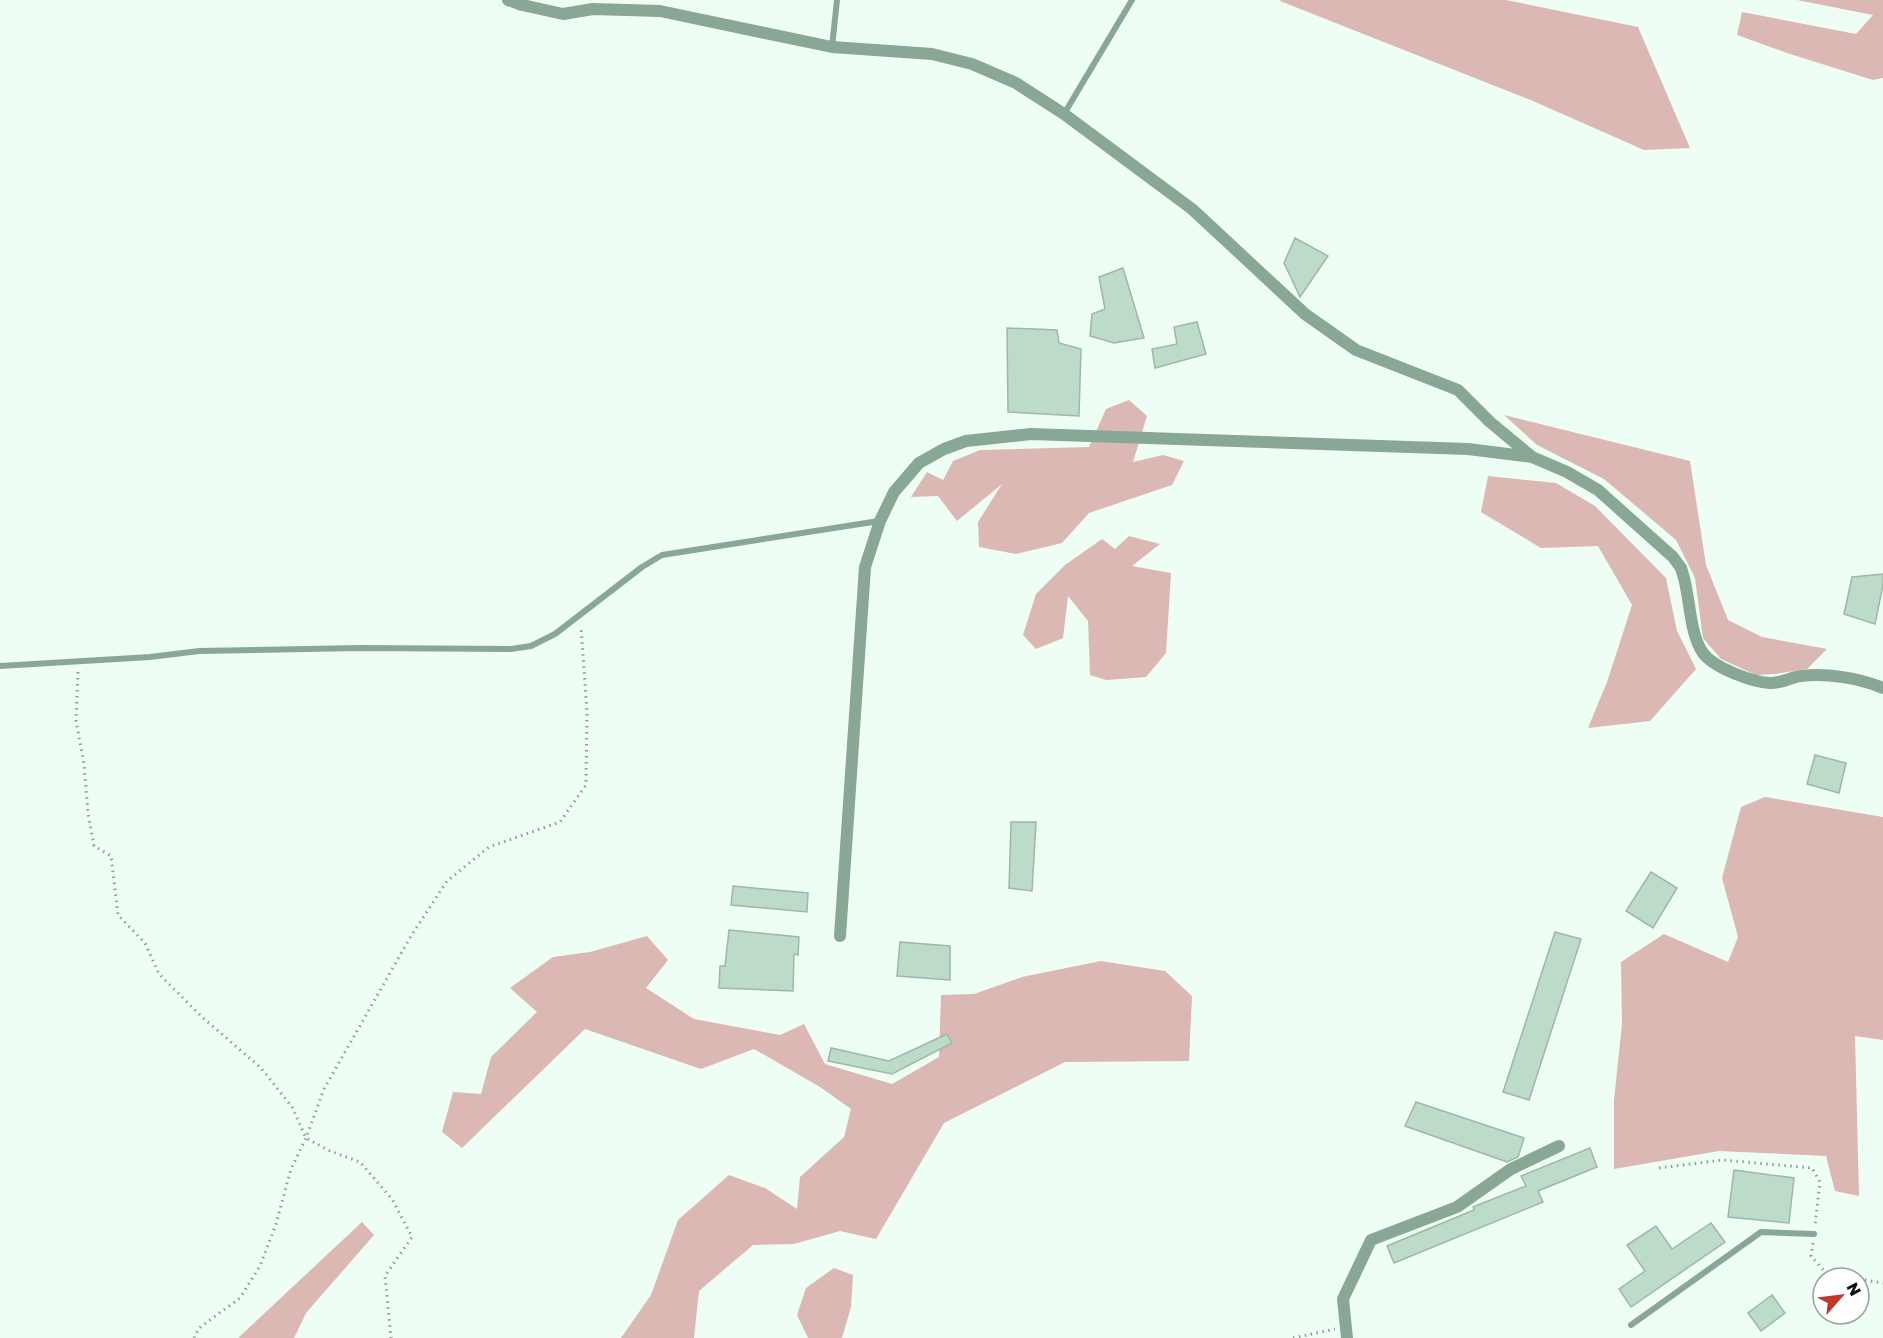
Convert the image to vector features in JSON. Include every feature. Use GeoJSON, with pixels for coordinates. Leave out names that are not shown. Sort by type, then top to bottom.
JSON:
{"type":"FeatureCollection","features":[{"type":"Feature","properties":{"kind":"street"},"geometry":{"type":"LineString","coordinates":[[508,0],[563,14],[593,9],[660,10],[832,46],[932,54],[972,64],[1016,83],[1064,114],[1192,209],[1305,314],[1356,350],[1458,390],[1490,422],[1532,457]]}},
{"type":"Feature","properties":{"kind":"street"},"geometry":{"type":"LineString","coordinates":[[840,936],[866,567],[880,521],[894,492],[919,463],[944,449],[966,441],[1031,434],[1468,449],[1532,457],[1567,472],[1598,490],[1673,557],[1681,568],[1684,578],[1697,642],[1703,653],[1719,666],[1768,683],[1814,675],[1858,680],[1883,688]]}},
{"type":"Feature","properties":{"kind":"street"},"geometry":{"type":"LineString","coordinates":[[1346,1332],[1343,1299],[1371,1240],[1457,1207],[1511,1170],[1559,1146]]}},
{"type":"Feature","properties":{"kind":"lane"},"geometry":{"type":"LineString","coordinates":[[832,46],[837,0]]}},
{"type":"Feature","properties":{"kind":"lane"},"geometry":{"type":"LineString","coordinates":[[1064,114],[1132,0]]}},
{"type":"Feature","properties":{"kind":"lane"},"geometry":{"type":"LineString","coordinates":[[0,666],[150,657],[199,651],[512,649],[531,646],[555,634],[642,567],[662,555],[880,521]]}},
{"type":"Feature","properties":{"kind":"lane"},"geometry":{"type":"LineString","coordinates":[[1631,1326],[1761,1232],[1814,1234]]}},
{"type":"Feature","properties":{"kind":"path"},"geometry":{"type":"LineString","coordinates":[[194,1338],[199,1328],[240,1298],[260,1266],[276,1224],[291,1169],[306,1138],[324,1089],[411,936],[447,880],[489,847],[560,822],[586,785],[587,712],[580,616]]}},
{"type":"Feature","properties":{"kind":"path"},"geometry":{"type":"LineString","coordinates":[[79,661],[76,721],[84,764],[88,813],[94,846],[111,856],[118,915],[145,943],[159,974],[201,1016],[261,1068],[292,1107],[306,1138],[330,1151],[360,1162],[392,1199],[412,1238],[385,1276],[391,1338]]}},
{"type":"Feature","properties":{"kind":"path"},"geometry":{"type":"LineString","coordinates":[[1659,1168],[1723,1160],[1812,1168],[1820,1182],[1811,1256],[1820,1266]]}},
{"type":"Feature","properties":{"kind":"path"},"geometry":{"type":"LineString","coordinates":[[1293,1338],[1346,1332]]}},
{"type":"Feature","properties":{"kind":"shaded area"},"geometry":{"type":"Polygon","coordinates":[[[1281,0],[1506,0],[1638,27],[1690,148],[1644,150],[1533,101],[1281,0]]]}},
{"type":"Feature","properties":{"kind":"shaded area"},"geometry":{"type":"Polygon","coordinates":[[[1797,0],[1883,0],[1883,78],[1873,80],[1737,35],[1742,12],[1856,34],[1873,15],[1797,0]]]}},
{"type":"Feature","properties":{"kind":"shaded area"},"geometry":{"type":"Polygon","coordinates":[[[1129,400],[1147,416],[1133,462],[1163,455],[1184,461],[1172,485],[1089,513],[1062,543],[1016,554],[979,547],[978,522],[1002,484],[957,521],[938,496],[911,497],[927,472],[943,480],[953,461],[980,450],[1089,447],[1106,409],[1129,400]]]}},
{"type":"Feature","properties":{"kind":"shaded area"},"geometry":{"type":"Polygon","coordinates":[[[1504,415],[1690,461],[1706,565],[1728,620],[1762,637],[1827,649],[1807,669],[1775,674],[1756,675],[1721,659],[1703,638],[1695,578],[1676,540],[1604,479],[1537,445],[1504,415]]]}},
{"type":"Feature","properties":{"kind":"shaded area"},"geometry":{"type":"Polygon","coordinates":[[[1488,476],[1556,483],[1595,506],[1666,578],[1677,631],[1696,669],[1650,721],[1588,728],[1607,682],[1632,605],[1598,546],[1541,548],[1481,512],[1488,476]]]}},
{"type":"Feature","properties":{"kind":"shaded area"},"geometry":{"type":"Polygon","coordinates":[[[1129,536],[1160,544],[1132,566],[1171,573],[1166,653],[1146,677],[1106,680],[1090,675],[1088,621],[1068,596],[1063,638],[1036,649],[1023,635],[1036,594],[1065,565],[1102,539],[1115,549],[1129,536]]]}},
{"type":"Feature","properties":{"kind":"shaded area"},"geometry":{"type":"Polygon","coordinates":[[[1765,797],[1883,817],[1883,1040],[1855,1036],[1859,1196],[1835,1191],[1826,1156],[1719,1151],[1614,1169],[1614,1100],[1622,1024],[1621,962],[1664,934],[1728,962],[1738,937],[1722,878],[1741,807],[1765,797]]]}},
{"type":"Feature","properties":{"kind":"shaded area"},"geometry":{"type":"Polygon","coordinates":[[[647,936],[668,960],[646,988],[694,1019],[780,1035],[804,1024],[825,1064],[892,1084],[939,1057],[941,995],[974,994],[1022,977],[1101,961],[1165,971],[1192,996],[1189,1061],[1065,1062],[944,1123],[876,1239],[840,1231],[794,1244],[753,1245],[699,1291],[694,1338],[621,1338],[651,1295],[678,1220],[729,1175],[765,1188],[797,1209],[800,1177],[844,1137],[851,1109],[820,1087],[754,1049],[701,1069],[585,1029],[462,1148],[442,1132],[453,1092],[481,1094],[491,1057],[537,1012],[510,988],[553,957],[590,952],[647,936]]]}},
{"type":"Feature","properties":{"kind":"shaded area"},"geometry":{"type":"Polygon","coordinates":[[[362,1222],[374,1235],[306,1313],[294,1338],[238,1338],[362,1222]]]}},
{"type":"Feature","properties":{"kind":"shaded area"},"geometry":{"type":"Polygon","coordinates":[[[834,1268],[853,1275],[851,1307],[842,1338],[808,1338],[797,1315],[806,1288],[834,1268]]]}},
{"type":"Feature","properties":{"kind":"building"},"geometry":{"type":"Polygon","coordinates":[[[1295,238],[1328,256],[1300,297],[1284,263],[1295,238]]]}},
{"type":"Feature","properties":{"kind":"building"},"geometry":{"type":"Polygon","coordinates":[[[1123,268],[1144,338],[1114,343],[1090,336],[1092,314],[1105,309],[1099,277],[1123,268]]]}},
{"type":"Feature","properties":{"kind":"building"},"geometry":{"type":"Polygon","coordinates":[[[1197,322],[1206,354],[1155,368],[1152,349],[1177,344],[1174,327],[1197,322]]]}},
{"type":"Feature","properties":{"kind":"building"},"geometry":{"type":"Polygon","coordinates":[[[1007,328],[1057,330],[1059,343],[1081,349],[1079,416],[1008,412],[1007,328]]]}},
{"type":"Feature","properties":{"kind":"building"},"geometry":{"type":"Polygon","coordinates":[[[1883,574],[1875,624],[1844,614],[1852,577],[1883,574]]]}},
{"type":"Feature","properties":{"kind":"building"},"geometry":{"type":"Polygon","coordinates":[[[1815,755],[1846,763],[1839,793],[1807,784],[1815,755]]]}},
{"type":"Feature","properties":{"kind":"building"},"geometry":{"type":"Polygon","coordinates":[[[1011,822],[1036,822],[1032,891],[1009,888],[1011,822]]]}},
{"type":"Feature","properties":{"kind":"building"},"geometry":{"type":"Polygon","coordinates":[[[1651,872],[1677,888],[1653,928],[1626,911],[1651,872]]]}},
{"type":"Feature","properties":{"kind":"building"},"geometry":{"type":"Polygon","coordinates":[[[733,886],[808,893],[807,912],[731,905],[733,886]]]}},
{"type":"Feature","properties":{"kind":"building"},"geometry":{"type":"Polygon","coordinates":[[[729,930],[799,937],[798,955],[794,954],[793,991],[719,988],[720,966],[725,966],[729,930]]]}},
{"type":"Feature","properties":{"kind":"building"},"geometry":{"type":"Polygon","coordinates":[[[1555,932],[1581,939],[1529,1100],[1503,1092],[1555,932]]]}},
{"type":"Feature","properties":{"kind":"building"},"geometry":{"type":"Polygon","coordinates":[[[900,942],[950,946],[950,980],[897,976],[900,942]]]}},
{"type":"Feature","properties":{"kind":"building"},"geometry":{"type":"Polygon","coordinates":[[[947,1034],[952,1043],[892,1074],[828,1061],[831,1048],[889,1061],[947,1034]]]}},
{"type":"Feature","properties":{"kind":"building"},"geometry":{"type":"Polygon","coordinates":[[[1416,1102],[1524,1138],[1518,1157],[1507,1162],[1405,1126],[1416,1102]]]}},
{"type":"Feature","properties":{"kind":"building"},"geometry":{"type":"Polygon","coordinates":[[[1590,1148],[1597,1167],[1538,1191],[1543,1202],[1394,1263],[1387,1246],[1526,1186],[1521,1176],[1590,1148]]]}},
{"type":"Feature","properties":{"kind":"building"},"geometry":{"type":"Polygon","coordinates":[[[1734,1170],[1794,1178],[1789,1223],[1728,1217],[1734,1170]]]}},
{"type":"Feature","properties":{"kind":"building"},"geometry":{"type":"Polygon","coordinates":[[[1711,1223],[1725,1242],[1631,1307],[1619,1289],[1645,1271],[1627,1245],[1656,1226],[1672,1249],[1711,1223]]]}},
{"type":"Feature","properties":{"kind":"building"},"geometry":{"type":"Polygon","coordinates":[[[1772,1295],[1785,1313],[1761,1331],[1748,1313],[1772,1295]]]}}]}
